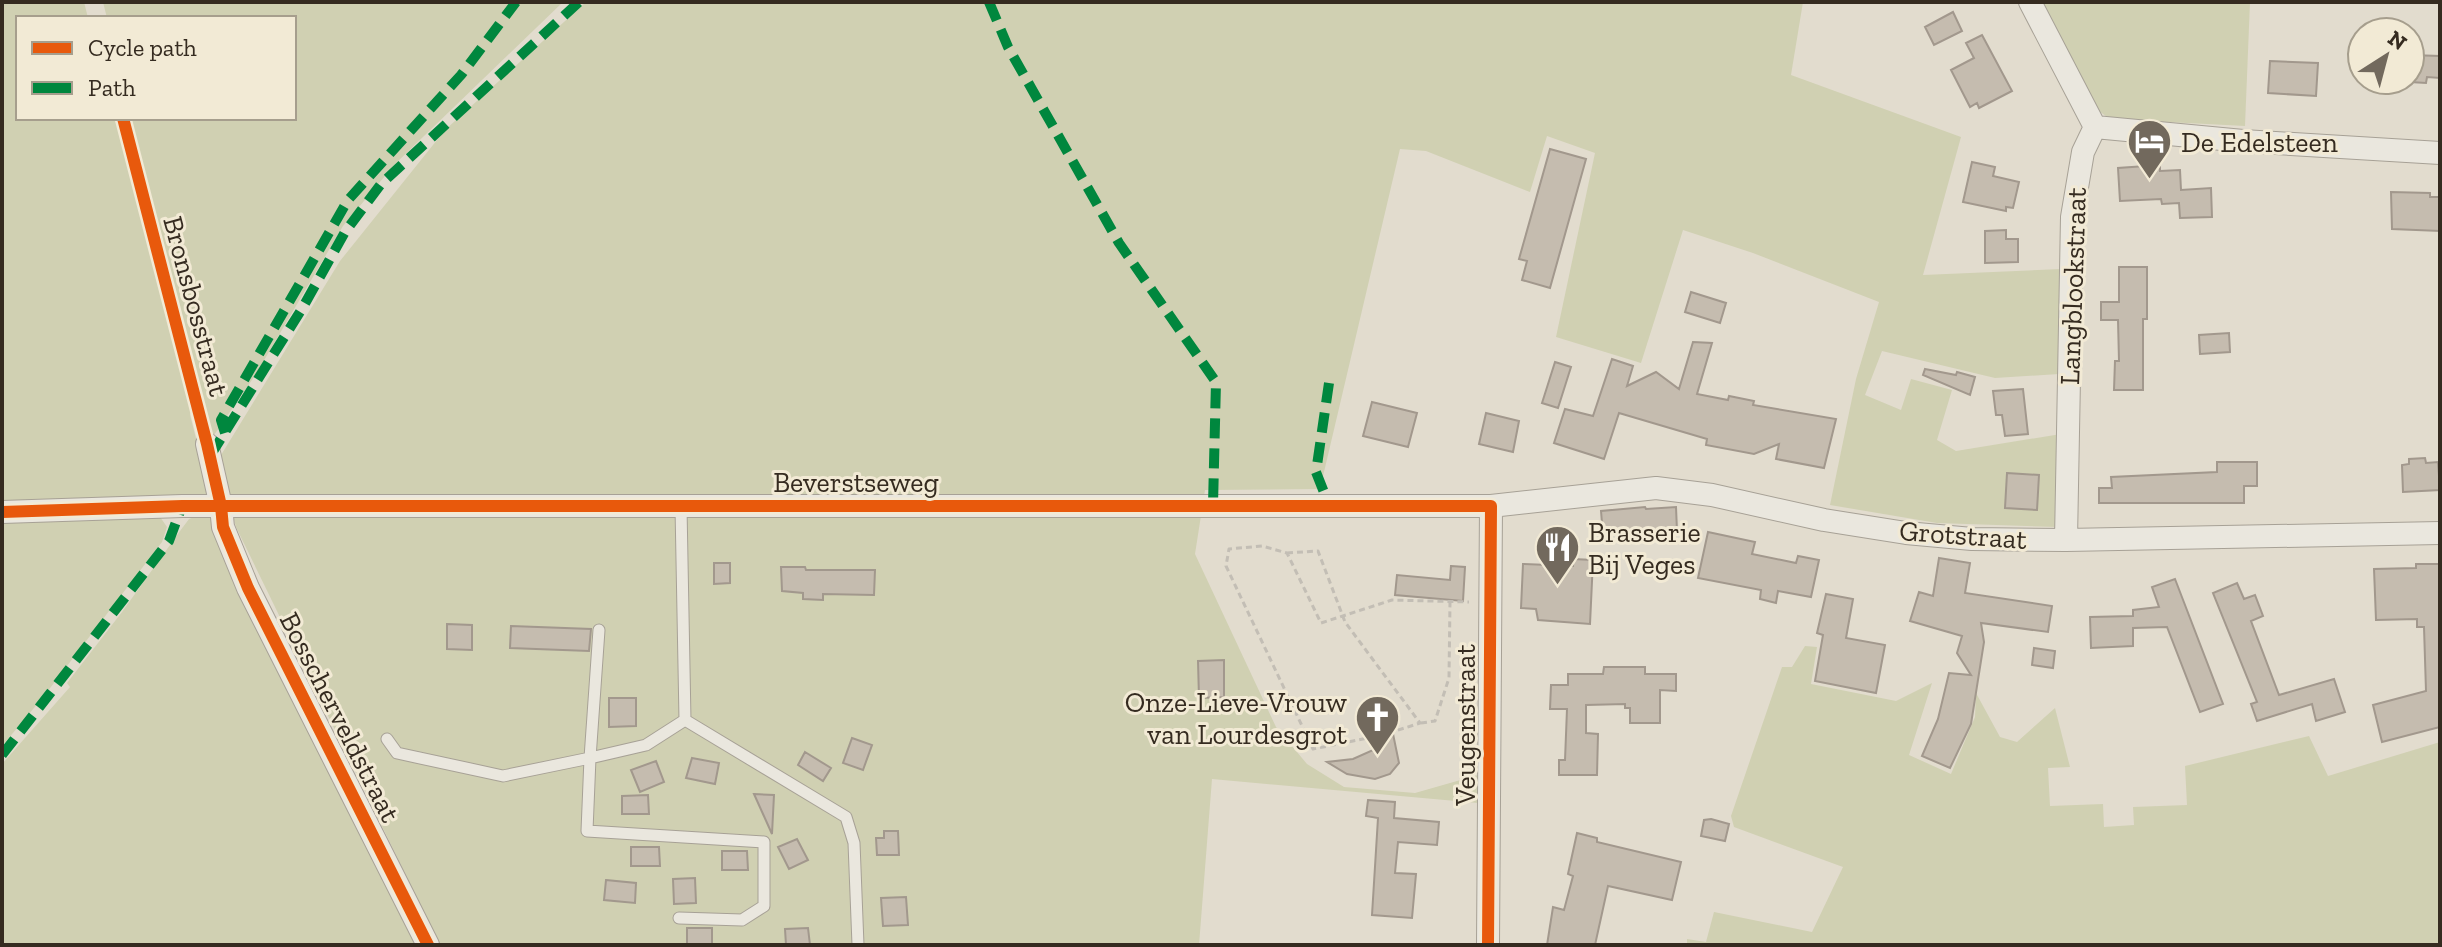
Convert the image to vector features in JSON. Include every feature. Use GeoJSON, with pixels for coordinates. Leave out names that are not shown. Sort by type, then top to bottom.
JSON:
{"type":"FeatureCollection","features":[{"type":"Feature","properties":{"kind":"street"},"geometry":{"type":"LineString","coordinates":[[2030,2],[2095,127],[2243,141],[2440,153]]}},
{"type":"Feature","properties":{"kind":"street","name":"Langblookstraat"},"geometry":{"type":"LineString","coordinates":[[2066,540],[2072,217],[2083,152],[2095,127]]}},
{"type":"Feature","properties":{"kind":"street"},"geometry":{"type":"LineString","coordinates":[[207,444],[221,506]]}},
{"type":"Feature","properties":{"kind":"street","name":"Grotstraat"},"geometry":{"type":"LineString","coordinates":[[1491,506],[1656,488],[1712,495],[1824,520],[1906,533],[1972,539],[2440,533]]}},
{"type":"Feature","properties":{"kind":"street","name":"Beverstseweg"},"geometry":{"type":"LineString","coordinates":[[2,512],[221,506],[1491,506]]}},
{"type":"Feature","properties":{"kind":"street","name":"Bosscherveldstraat"},"geometry":{"type":"LineString","coordinates":[[221,506],[223,527],[248,588],[428,945]]}},
{"type":"Feature","properties":{"kind":"street","name":"Veugenstraat"},"geometry":{"type":"LineString","coordinates":[[1488,945],[1491,506]]}},
{"type":"Feature","properties":{"kind":"lane"},"geometry":{"type":"LineString","coordinates":[[681,507],[685,720]]}},
{"type":"Feature","properties":{"kind":"lane"},"geometry":{"type":"LineString","coordinates":[[599,630],[587,831],[764,842],[764,906],[742,920],[679,918]]}},
{"type":"Feature","properties":{"kind":"lane"},"geometry":{"type":"LineString","coordinates":[[387,739],[397,753],[503,776],[646,745],[685,720]]}},
{"type":"Feature","properties":{"kind":"lane"},"geometry":{"type":"LineString","coordinates":[[685,720],[846,817],[854,843],[858,945]]}},
{"type":"Feature","properties":{"kind":"path"},"geometry":{"type":"LineString","coordinates":[[1420,723],[1342,614],[1318,551],[1287,553],[1262,546],[1229,549],[1226,566],[1313,749],[1435,721],[1449,678],[1450,602]]}},
{"type":"Feature","properties":{"kind":"path"},"geometry":{"type":"LineString","coordinates":[[1287,553],[1321,623],[1392,600],[1489,602]]}},
{"type":"Feature","properties":{"kind":"green space"},"geometry":{"type":"Polygon","coordinates":[[[2,2],[84,2],[88,16],[16,16],[16,120],[117,120],[192,408],[190,415],[211,497],[2,505],[2,2]]]}},
{"type":"Feature","properties":{"kind":"green space"},"geometry":{"type":"Polygon","coordinates":[[[103,2],[563,2],[395,164],[343,226],[256,374],[212,438],[201,412],[131,120],[296,120],[296,16],[106,16],[103,2]]]}},
{"type":"Feature","properties":{"kind":"green space"},"geometry":{"type":"Polygon","coordinates":[[[586,2],[1803,2],[1791,75],[1961,137],[1923,275],[2061,269],[2059,374],[1995,378],[1882,351],[1865,395],[1901,410],[1911,379],[1952,390],[1937,440],[1956,451],[2061,434],[2057,527],[1937,523],[1830,505],[1856,379],[1879,302],[1753,253],[1683,230],[1641,363],[1556,337],[1595,153],[1547,136],[1530,192],[1426,151],[1400,149],[1320,489],[1205,490],[1195,554],[1276,727],[1307,764],[1344,787],[1415,793],[1478,775],[1478,803],[1212,779],[1199,945],[440,945],[236,527],[218,460],[340,261],[445,130],[586,2]]]}},
{"type":"Feature","properties":{"kind":"green space"},"geometry":{"type":"Polygon","coordinates":[[[2042,2],[2250,2],[2245,126],[2110,119],[2099,111],[2042,2]]]}},
{"type":"Feature","properties":{"kind":"green space"},"geometry":{"type":"Polygon","coordinates":[[[158,514],[167,527],[162,542],[2,746],[2,519],[158,514]]]}},
{"type":"Feature","properties":{"kind":"green space"},"geometry":{"type":"Polygon","coordinates":[[[199,515],[212,517],[417,945],[2,945],[2,764],[70,687],[67,683],[189,519],[199,515]]]}},
{"type":"Feature","properties":{"kind":"green space"},"geometry":{"type":"Polygon","coordinates":[[[1805,646],[1817,647],[1811,684],[1896,701],[1932,683],[1909,755],[1951,774],[1975,717],[1976,693],[2000,737],[2017,742],[2055,708],[2070,767],[2048,768],[2050,806],[2103,804],[2104,827],[2134,825],[2133,807],[2187,805],[2185,766],[2309,736],[2328,776],[2440,742],[2440,945],[1687,945],[1687,939],[1706,942],[1714,912],[1812,932],[1843,867],[1734,827],[1731,816],[1782,667],[1792,667],[1805,646]]]}},
{"type":"Feature","properties":{"kind":"building"},"geometry":{"type":"Polygon","coordinates":[[[1953,12],[1962,31],[1934,45],[1925,27],[1953,12]]]}},
{"type":"Feature","properties":{"kind":"building"},"geometry":{"type":"Polygon","coordinates":[[[1982,35],[2012,91],[1979,108],[1977,103],[1970,107],[1951,70],[1974,58],[1966,43],[1982,35]]]}},
{"type":"Feature","properties":{"kind":"building"},"geometry":{"type":"Polygon","coordinates":[[[2426,56],[2440,56],[2440,78],[2427,77],[2426,83],[2426,56]]]}},
{"type":"Feature","properties":{"kind":"building"},"geometry":{"type":"Polygon","coordinates":[[[2270,61],[2318,63],[2316,96],[2268,93],[2270,61]]]}},
{"type":"Feature","properties":{"kind":"building"},"geometry":{"type":"Polygon","coordinates":[[[1550,149],[1586,159],[1550,288],[1522,280],[1527,261],[1519,259],[1550,149]]]}},
{"type":"Feature","properties":{"kind":"building"},"geometry":{"type":"Polygon","coordinates":[[[1972,162],[1995,167],[1993,176],[2019,182],[2013,208],[2006,207],[2006,211],[1963,202],[1972,162]]]}},
{"type":"Feature","properties":{"kind":"building","name":"De Edelsteen"},"geometry":{"type":"Polygon","coordinates":[[[2160,165],[2160,171],[2180,170],[2181,190],[2211,188],[2212,217],[2180,218],[2179,203],[2162,204],[2161,199],[2120,201],[2118,168],[2160,165]]]}},
{"type":"Feature","properties":{"kind":"building"},"geometry":{"type":"Polygon","coordinates":[[[2391,192],[2430,193],[2430,197],[2440,197],[2440,231],[2392,229],[2391,192]]]}},
{"type":"Feature","properties":{"kind":"building"},"geometry":{"type":"Polygon","coordinates":[[[2006,230],[2006,239],[2018,239],[2018,262],[1985,263],[1985,231],[2006,230]]]}},
{"type":"Feature","properties":{"kind":"building"},"geometry":{"type":"Polygon","coordinates":[[[2119,267],[2147,267],[2143,390],[2114,390],[2115,361],[2119,361],[2118,320],[2101,320],[2101,302],[2119,302],[2119,267]]]}},
{"type":"Feature","properties":{"kind":"building"},"geometry":{"type":"Polygon","coordinates":[[[1691,292],[1726,303],[1720,323],[1685,312],[1691,292]]]}},
{"type":"Feature","properties":{"kind":"building"},"geometry":{"type":"Polygon","coordinates":[[[2229,333],[2230,352],[2200,354],[2199,335],[2229,333]]]}},
{"type":"Feature","properties":{"kind":"building"},"geometry":{"type":"Polygon","coordinates":[[[1693,342],[1712,343],[1697,394],[1728,400],[1729,396],[1754,401],[1753,405],[1836,419],[1824,468],[1776,459],[1779,444],[1754,454],[1706,445],[1707,439],[1619,413],[1604,459],[1554,443],[1565,409],[1593,416],[1612,359],[1633,366],[1627,386],[1656,372],[1679,389],[1693,342]]]}},
{"type":"Feature","properties":{"kind":"building"},"geometry":{"type":"Polygon","coordinates":[[[1555,362],[1571,367],[1558,408],[1542,403],[1555,362]]]}},
{"type":"Feature","properties":{"kind":"building"},"geometry":{"type":"Polygon","coordinates":[[[1925,369],[1975,377],[1970,395],[1923,375],[1925,369]]]}},
{"type":"Feature","properties":{"kind":"building"},"geometry":{"type":"Polygon","coordinates":[[[2023,389],[2028,434],[2005,436],[2002,415],[1996,415],[1993,391],[2023,389]]]}},
{"type":"Feature","properties":{"kind":"building"},"geometry":{"type":"Polygon","coordinates":[[[1372,402],[1417,413],[1408,447],[1363,436],[1372,402]]]}},
{"type":"Feature","properties":{"kind":"building"},"geometry":{"type":"Polygon","coordinates":[[[1486,413],[1519,421],[1513,452],[1479,444],[1486,413]]]}},
{"type":"Feature","properties":{"kind":"building"},"geometry":{"type":"Polygon","coordinates":[[[2425,458],[2426,463],[2438,462],[2440,490],[2403,492],[2402,465],[2409,464],[2409,459],[2425,458]]]}},
{"type":"Feature","properties":{"kind":"building"},"geometry":{"type":"Polygon","coordinates":[[[2217,462],[2257,462],[2257,486],[2244,486],[2244,503],[2099,503],[2099,488],[2112,488],[2111,477],[2217,472],[2217,462]]]}},
{"type":"Feature","properties":{"kind":"building"},"geometry":{"type":"Polygon","coordinates":[[[2007,473],[2039,475],[2037,510],[2005,508],[2007,473]]]}},
{"type":"Feature","properties":{"kind":"building"},"geometry":{"type":"Polygon","coordinates":[[[1676,507],[1677,531],[1603,535],[1601,511],[1676,507]]]}},
{"type":"Feature","properties":{"kind":"building"},"geometry":{"type":"Polygon","coordinates":[[[1708,532],[1755,542],[1752,554],[1796,563],[1798,556],[1819,560],[1811,597],[1778,591],[1776,603],[1760,599],[1761,590],[1698,578],[1708,532]]]}},
{"type":"Feature","properties":{"kind":"building"},"geometry":{"type":"Polygon","coordinates":[[[1939,558],[1970,563],[1965,593],[2052,606],[2048,632],[1981,623],[1984,642],[1971,724],[1950,768],[1922,756],[1938,719],[1949,673],[1971,675],[1957,653],[1962,636],[1910,621],[1919,592],[1933,596],[1939,558]]]}},
{"type":"Feature","properties":{"kind":"building","name":"Brasserie Bij Veges"},"geometry":{"type":"Polygon","coordinates":[[[1573,559],[1593,560],[1590,624],[1538,620],[1536,609],[1521,608],[1523,564],[1573,566],[1573,559]]]}},
{"type":"Feature","properties":{"kind":"building"},"geometry":{"type":"Polygon","coordinates":[[[714,563],[730,563],[730,583],[714,584],[714,563]]]}},
{"type":"Feature","properties":{"kind":"building"},"geometry":{"type":"Polygon","coordinates":[[[2416,564],[2439,564],[2440,727],[2382,742],[2373,705],[2426,691],[2424,627],[2417,627],[2417,619],[2376,620],[2374,569],[2416,568],[2416,564]]]}},
{"type":"Feature","properties":{"kind":"building"},"geometry":{"type":"Polygon","coordinates":[[[1451,566],[1465,567],[1463,601],[1395,595],[1397,575],[1450,580],[1451,566]]]}},
{"type":"Feature","properties":{"kind":"building"},"geometry":{"type":"Polygon","coordinates":[[[781,567],[875,570],[874,595],[823,594],[823,600],[803,599],[803,593],[782,591],[781,567]]]}},
{"type":"Feature","properties":{"kind":"building"},"geometry":{"type":"Polygon","coordinates":[[[2175,579],[2223,704],[2200,712],[2167,627],[2133,628],[2133,646],[2091,648],[2090,617],[2133,616],[2133,610],[2159,607],[2152,587],[2175,579]]]}},
{"type":"Feature","properties":{"kind":"building"},"geometry":{"type":"Polygon","coordinates":[[[2237,583],[2244,599],[2255,595],[2263,616],[2251,621],[2279,695],[2334,679],[2345,712],[2316,721],[2312,704],[2257,721],[2251,704],[2257,702],[2213,593],[2237,583]]]}},
{"type":"Feature","properties":{"kind":"building"},"geometry":{"type":"Polygon","coordinates":[[[1826,594],[1853,599],[1846,638],[1885,645],[1876,693],[1815,681],[1823,635],[1817,633],[1826,594]]]}},
{"type":"Feature","properties":{"kind":"building"},"geometry":{"type":"Polygon","coordinates":[[[447,624],[472,625],[472,650],[447,649],[447,624]]]}},
{"type":"Feature","properties":{"kind":"building"},"geometry":{"type":"Polygon","coordinates":[[[511,626],[591,629],[589,651],[510,648],[511,626]]]}},
{"type":"Feature","properties":{"kind":"building"},"geometry":{"type":"Polygon","coordinates":[[[2034,648],[2055,651],[2053,668],[2032,665],[2034,648]]]}},
{"type":"Feature","properties":{"kind":"building"},"geometry":{"type":"Polygon","coordinates":[[[1224,660],[1224,697],[1199,698],[1198,661],[1224,660]]]}},
{"type":"Feature","properties":{"kind":"building"},"geometry":{"type":"Polygon","coordinates":[[[1604,667],[1645,667],[1645,674],[1676,674],[1676,691],[1660,690],[1660,723],[1630,723],[1630,708],[1625,708],[1625,704],[1586,705],[1586,733],[1598,734],[1597,775],[1559,775],[1559,760],[1565,760],[1567,709],[1550,709],[1551,685],[1568,685],[1568,674],[1603,674],[1604,667]]]}},
{"type":"Feature","properties":{"kind":"building"},"geometry":{"type":"Polygon","coordinates":[[[609,698],[636,698],[636,726],[609,727],[609,698]]]}},
{"type":"Feature","properties":{"kind":"building","name":"Onze-Lieve-Vrouw van Lourdesgrot"},"geometry":{"type":"Polygon","coordinates":[[[1392,729],[1399,763],[1390,774],[1375,779],[1347,774],[1327,762],[1353,759],[1380,747],[1392,729]]]}},
{"type":"Feature","properties":{"kind":"building"},"geometry":{"type":"Polygon","coordinates":[[[852,738],[872,745],[863,770],[843,763],[852,738]]]}},
{"type":"Feature","properties":{"kind":"building"},"geometry":{"type":"Polygon","coordinates":[[[805,752],[831,768],[823,781],[798,765],[805,752]]]}},
{"type":"Feature","properties":{"kind":"building"},"geometry":{"type":"Polygon","coordinates":[[[692,758],[719,763],[715,784],[686,778],[692,758]]]}},
{"type":"Feature","properties":{"kind":"building"},"geometry":{"type":"Polygon","coordinates":[[[656,761],[664,782],[640,792],[631,770],[656,761]]]}},
{"type":"Feature","properties":{"kind":"building"},"geometry":{"type":"Polygon","coordinates":[[[754,794],[774,795],[772,834],[754,794]]]}},
{"type":"Feature","properties":{"kind":"building"},"geometry":{"type":"Polygon","coordinates":[[[648,795],[649,814],[622,814],[622,796],[648,795]]]}},
{"type":"Feature","properties":{"kind":"building"},"geometry":{"type":"Polygon","coordinates":[[[1368,800],[1395,802],[1394,818],[1439,822],[1437,845],[1398,842],[1395,873],[1416,874],[1412,918],[1372,915],[1378,818],[1366,816],[1368,800]]]}},
{"type":"Feature","properties":{"kind":"building"},"geometry":{"type":"Polygon","coordinates":[[[1704,820],[1729,824],[1725,841],[1701,836],[1704,820]]]}},
{"type":"Feature","properties":{"kind":"building"},"geometry":{"type":"Polygon","coordinates":[[[884,831],[898,831],[899,855],[877,855],[876,838],[884,838],[884,831]]]}},
{"type":"Feature","properties":{"kind":"building"},"geometry":{"type":"Polygon","coordinates":[[[1577,833],[1597,838],[1597,842],[1681,862],[1672,900],[1608,886],[1595,945],[1547,945],[1553,907],[1564,910],[1573,876],[1568,874],[1577,833]]]}},
{"type":"Feature","properties":{"kind":"building"},"geometry":{"type":"Polygon","coordinates":[[[797,839],[808,860],[789,869],[778,847],[797,839]]]}},
{"type":"Feature","properties":{"kind":"building"},"geometry":{"type":"Polygon","coordinates":[[[631,847],[659,847],[660,866],[631,866],[631,847]]]}},
{"type":"Feature","properties":{"kind":"building"},"geometry":{"type":"Polygon","coordinates":[[[722,851],[747,851],[748,870],[722,870],[722,851]]]}},
{"type":"Feature","properties":{"kind":"building"},"geometry":{"type":"Polygon","coordinates":[[[695,878],[696,903],[674,904],[673,879],[695,878]]]}},
{"type":"Feature","properties":{"kind":"building"},"geometry":{"type":"Polygon","coordinates":[[[606,880],[636,883],[635,903],[604,900],[606,880]]]}},
{"type":"Feature","properties":{"kind":"building"},"geometry":{"type":"Polygon","coordinates":[[[906,897],[908,925],[883,926],[881,898],[906,897]]]}},
{"type":"Feature","properties":{"kind":"building"},"geometry":{"type":"Polygon","coordinates":[[[687,928],[712,928],[712,945],[687,945],[687,928]]]}},
{"type":"Feature","properties":{"kind":"building"},"geometry":{"type":"Polygon","coordinates":[[[808,928],[810,945],[786,945],[785,929],[808,928]]]}},
{"type":"Feature","properties":{"kind":"marked path"},"geometry":{"type":"LineString","coordinates":[[225,433],[221,420],[348,200],[461,75],[516,2]]}},
{"type":"Feature","properties":{"kind":"marked path"},"geometry":{"type":"LineString","coordinates":[[210,456],[303,307],[345,232],[381,184],[579,2]]}},
{"type":"Feature","properties":{"kind":"marked path"},"geometry":{"type":"LineString","coordinates":[[989,2],[1008,47],[1119,243],[1216,382],[1213,505]]}},
{"type":"Feature","properties":{"kind":"marked path"},"geometry":{"type":"LineString","coordinates":[[1329,383],[1316,472],[1329,505]]}},
{"type":"Feature","properties":{"kind":"marked path"},"geometry":{"type":"LineString","coordinates":[[2,755],[169,541],[182,506]]}},
{"type":"Feature","properties":{"kind":"cycle path","name":"Bronsbosstraat"},"geometry":{"type":"LineString","coordinates":[[124,120],[207,444],[223,527],[248,588],[428,945]]}},
{"type":"Feature","properties":{"kind":"cycle path"},"geometry":{"type":"LineString","coordinates":[[2,512],[182,506],[1491,506],[1488,945]]}},
{"type":"Feature","properties":{"kind":"place","name":"De Edelsteen"},"geometry":{"type":"Point","coordinates":[2150,181]}},
{"type":"Feature","properties":{"kind":"place","name":"Brasserie Bij Veges"},"geometry":{"type":"Point","coordinates":[1557,587]}},
{"type":"Feature","properties":{"kind":"place","name":"Onze-Lieve-Vrouw van Lourdesgrot"},"geometry":{"type":"Point","coordinates":[1378,757]}}]}
